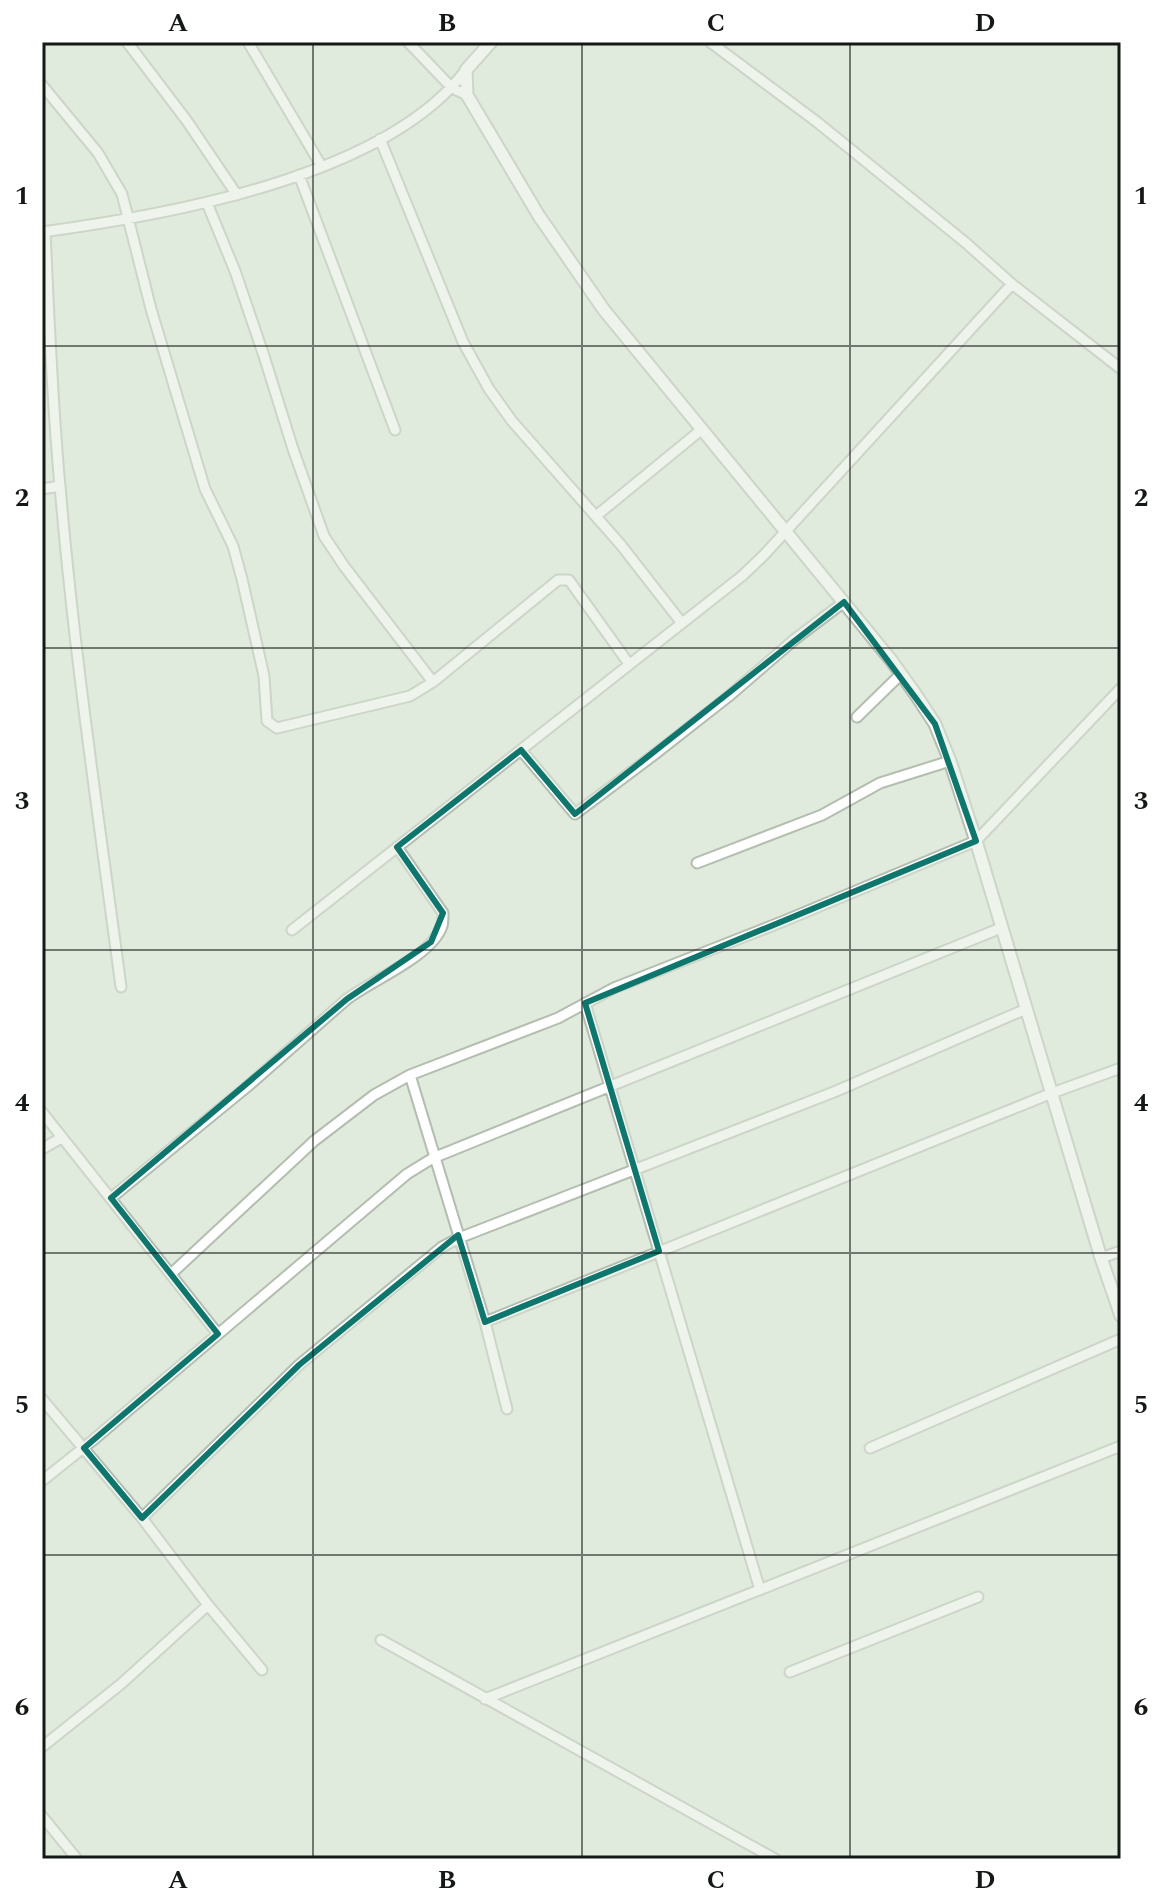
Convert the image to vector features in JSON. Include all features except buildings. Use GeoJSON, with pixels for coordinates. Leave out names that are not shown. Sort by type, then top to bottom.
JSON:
{"type":"FeatureCollection","features":[{"type":"Feature","properties":{"kind":"street"},"geometry":{"type":"LineString","coordinates":[[127,42],[187,121],[237,195]]}},
{"type":"Feature","properties":{"kind":"street"},"geometry":{"type":"LineString","coordinates":[[248,42],[322,167]]}},
{"type":"Feature","properties":{"kind":"street"},"geometry":{"type":"LineString","coordinates":[[408,42],[452,88],[467,95]]}},
{"type":"Feature","properties":{"kind":"street"},"geometry":{"type":"LineString","coordinates":[[121,987],[60,486],[44,232],[207,203],[322,167],[380,139],[420,115],[452,88],[491,42]]}},
{"type":"Feature","properties":{"kind":"street"},"geometry":{"type":"LineString","coordinates":[[710,42],[817,122],[1012,284],[1121,369]]}},
{"type":"Feature","properties":{"kind":"street"},"geometry":{"type":"LineString","coordinates":[[466,70],[467,95],[539,216],[604,310],[844,602],[901,674],[935,724],[976,841],[1121,1316]]}},
{"type":"Feature","properties":{"kind":"street"},"geometry":{"type":"LineString","coordinates":[[42,85],[98,153],[122,194],[151,309],[205,489],[233,546],[264,676],[267,721],[277,728],[410,696],[433,682],[558,580],[569,580],[629,664]]}},
{"type":"Feature","properties":{"kind":"street"},"geometry":{"type":"LineString","coordinates":[[380,139],[463,342],[489,389],[512,421],[621,545],[681,622]]}},
{"type":"Feature","properties":{"kind":"street"},"geometry":{"type":"LineString","coordinates":[[299,175],[395,430]]}},
{"type":"Feature","properties":{"kind":"street"},"geometry":{"type":"LineString","coordinates":[[207,203],[245,299],[324,536],[433,682]]}},
{"type":"Feature","properties":{"kind":"street"},"geometry":{"type":"LineString","coordinates":[[292,930],[742,576],[1012,284]]}},
{"type":"Feature","properties":{"kind":"street"},"geometry":{"type":"LineString","coordinates":[[596,516],[701,430]]}},
{"type":"Feature","properties":{"kind":"street"},"geometry":{"type":"LineString","coordinates":[[42,489],[60,486]]}},
{"type":"Feature","properties":{"kind":"street"},"geometry":{"type":"LineString","coordinates":[[521,750],[575,814],[729,696],[844,602]]}},
{"type":"Feature","properties":{"kind":"street"},"geometry":{"type":"LineString","coordinates":[[857,717],[901,674]]}},
{"type":"Feature","properties":{"kind":"street"},"geometry":{"type":"LineString","coordinates":[[171,1274],[314,1141],[374,1095],[410,1075],[558,1018],[614,988],[976,841],[1121,688]]}},
{"type":"Feature","properties":{"kind":"street"},"geometry":{"type":"LineString","coordinates":[[697,863],[822,815],[880,783],[950,761]]}},
{"type":"Feature","properties":{"kind":"street"},"geometry":{"type":"LineString","coordinates":[[111,1198],[248,1086],[347,999],[413,959],[431,942],[443,925],[443,913],[397,847]]}},
{"type":"Feature","properties":{"kind":"street"},"geometry":{"type":"LineString","coordinates":[[42,1481],[407,1174],[433,1158],[1001,928]]}},
{"type":"Feature","properties":{"kind":"street"},"geometry":{"type":"LineString","coordinates":[[585,1003],[760,1590]]}},
{"type":"Feature","properties":{"kind":"street"},"geometry":{"type":"LineString","coordinates":[[142,1518],[299,1365],[442,1247],[834,1092],[1026,1009]]}},
{"type":"Feature","properties":{"kind":"street"},"geometry":{"type":"LineString","coordinates":[[485,1322],[1121,1068]]}},
{"type":"Feature","properties":{"kind":"street"},"geometry":{"type":"LineString","coordinates":[[410,1075],[485,1322],[507,1409]]}},
{"type":"Feature","properties":{"kind":"street"},"geometry":{"type":"LineString","coordinates":[[42,1112],[218,1334]]}},
{"type":"Feature","properties":{"kind":"street"},"geometry":{"type":"LineString","coordinates":[[42,1149],[61,1138]]}},
{"type":"Feature","properties":{"kind":"street"},"geometry":{"type":"LineString","coordinates":[[1101,1258],[1121,1251]]}},
{"type":"Feature","properties":{"kind":"street"},"geometry":{"type":"LineString","coordinates":[[870,1448],[1121,1339]]}},
{"type":"Feature","properties":{"kind":"street"},"geometry":{"type":"LineString","coordinates":[[42,1399],[142,1518],[262,1670]]}},
{"type":"Feature","properties":{"kind":"street"},"geometry":{"type":"LineString","coordinates":[[485,1699],[1121,1446]]}},
{"type":"Feature","properties":{"kind":"street"},"geometry":{"type":"LineString","coordinates":[[790,1672],[978,1597]]}},
{"type":"Feature","properties":{"kind":"street"},"geometry":{"type":"LineString","coordinates":[[42,1747],[121,1684],[208,1605]]}},
{"type":"Feature","properties":{"kind":"street"},"geometry":{"type":"LineString","coordinates":[[381,1640],[775,1859]]}},
{"type":"Feature","properties":{"kind":"street"},"geometry":{"type":"LineString","coordinates":[[42,1816],[77,1859]]}},
{"type":"Feature","properties":{"kind":"highlighted area"},"geometry":{"type":"Polygon","coordinates":[[[844,602],[935,724],[976,841],[585,1003],[659,1251],[485,1322],[458,1235],[299,1365],[142,1518],[84,1448],[218,1334],[111,1198],[347,999],[431,942],[443,913],[397,847],[521,750],[575,814],[844,602]]]}}]}
